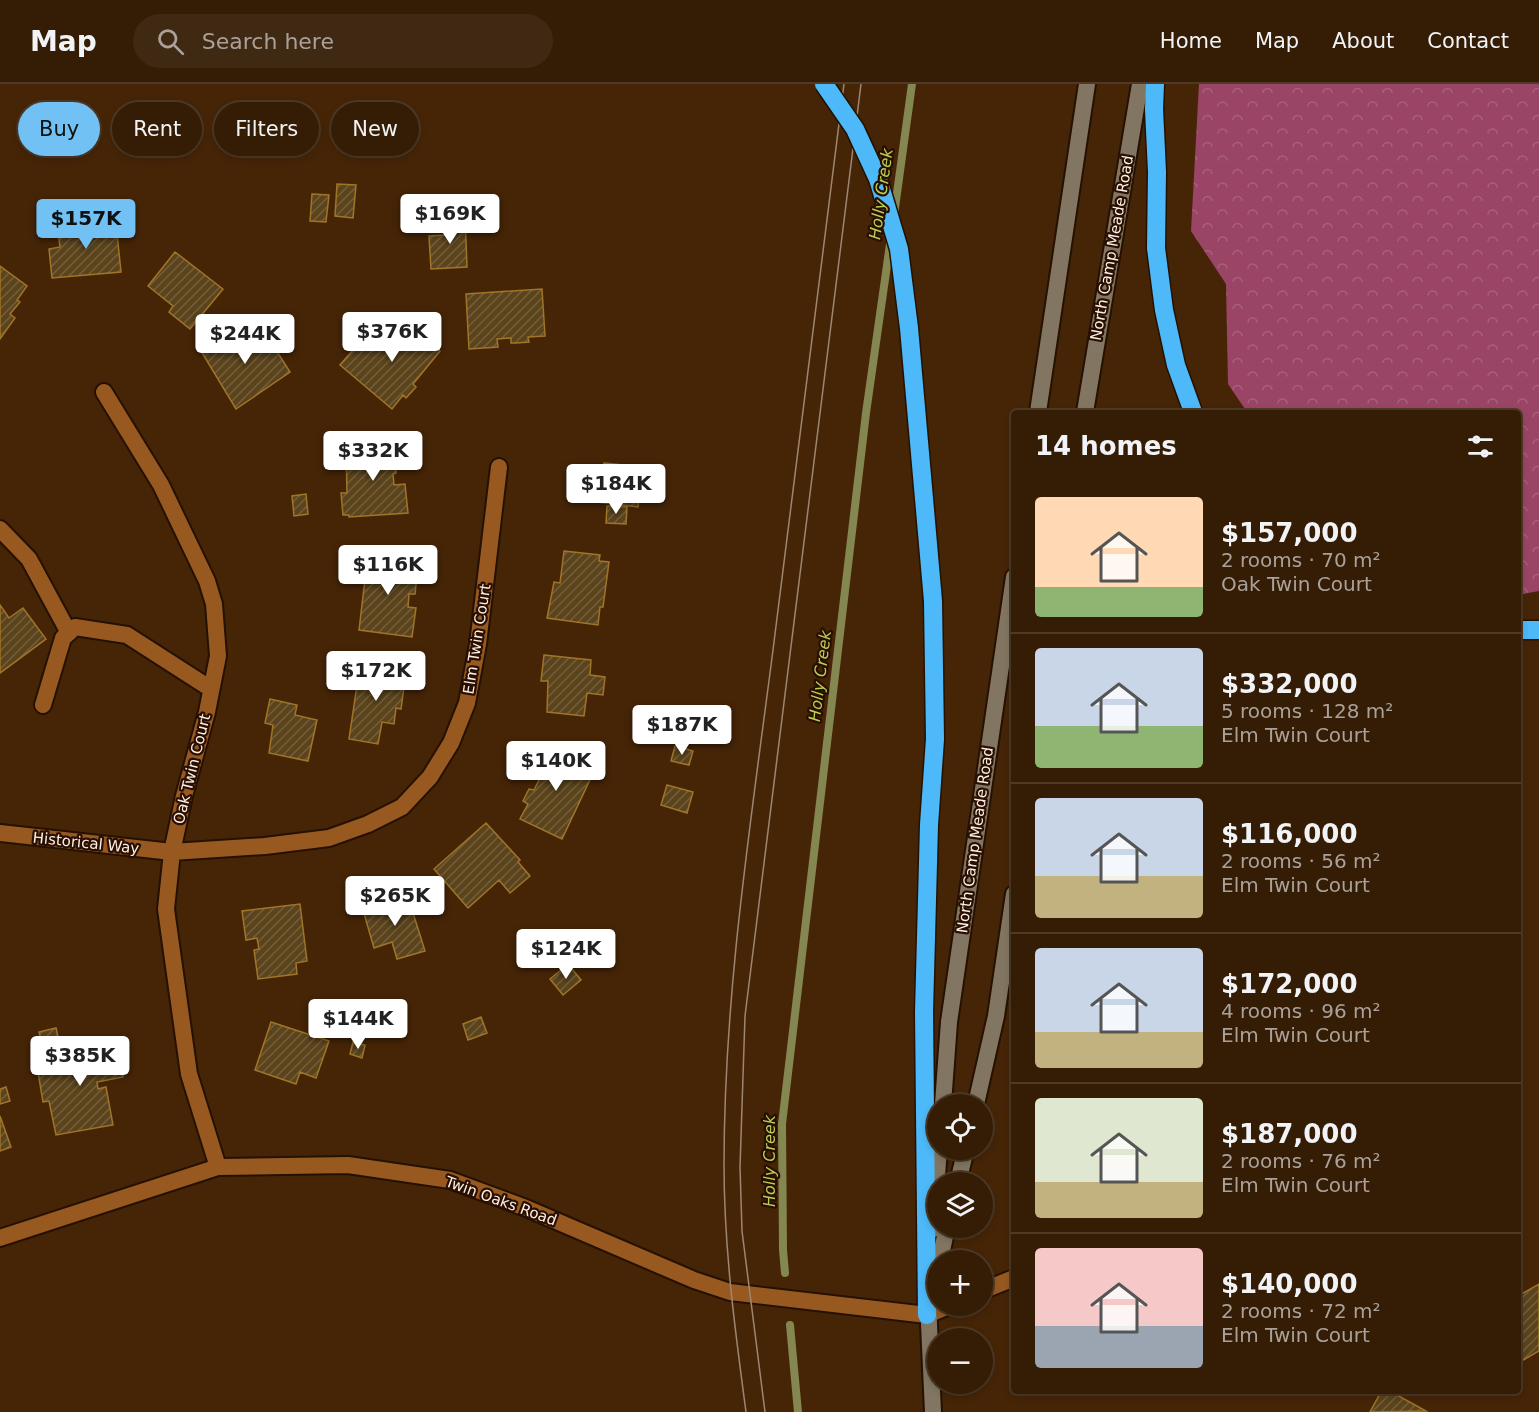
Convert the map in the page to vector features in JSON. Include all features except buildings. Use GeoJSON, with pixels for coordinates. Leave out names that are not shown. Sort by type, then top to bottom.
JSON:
{"type":"FeatureCollection","features":[{"type":"Feature","properties":{"kind":"highway"},"geometry":{"type":"LineString","coordinates":[[824,84],[855,129],[878,179],[899,249],[909,328],[933,601],[935,739],[929,825],[924,1012],[927,1315]]}},
{"type":"Feature","properties":{"kind":"highway"},"geometry":{"type":"LineString","coordinates":[[1155,84],[1156,248],[1164,309],[1176,365],[1192,410]]}},
{"type":"Feature","properties":{"kind":"highway"},"geometry":{"type":"LineString","coordinates":[[1521,630],[1539,630]]}},
{"type":"Feature","properties":{"kind":"main road"},"geometry":{"type":"LineString","coordinates":[[1038,410],[1087,84]]}},
{"type":"Feature","properties":{"kind":"main road","name":"North Camp Meade Road"},"geometry":{"type":"LineString","coordinates":[[1085,410],[1140,84]]}},
{"type":"Feature","properties":{"kind":"main road","name":"North Camp Meade Road"},"geometry":{"type":"LineString","coordinates":[[944,1094],[949,1022],[1011,598]]}},
{"type":"Feature","properties":{"kind":"main road"},"geometry":{"type":"LineString","coordinates":[[978,1094],[996,1016],[1011,914]]}},
{"type":"Feature","properties":{"kind":"main road"},"geometry":{"type":"LineString","coordinates":[[932,1250],[938,1160]]}},
{"type":"Feature","properties":{"kind":"main road"},"geometry":{"type":"LineString","coordinates":[[927,1316],[933,1412]]}},
{"type":"Feature","properties":{"kind":"street","name":"Oak Twin Court"},"geometry":{"type":"LineString","coordinates":[[104,392],[161,485],[207,580],[214,604],[218,656],[172,852],[166,909],[189,1074],[218,1167]]}},
{"type":"Feature","properties":{"kind":"street","name":"Elm Twin Court"},"geometry":{"type":"LineString","coordinates":[[172,852],[265,846],[329,838],[368,825],[402,807],[429,777],[451,743],[467,703],[478,645],[499,467]]}},
{"type":"Feature","properties":{"kind":"street"},"geometry":{"type":"LineString","coordinates":[[0,529],[29,559],[69,633]]}},
{"type":"Feature","properties":{"kind":"street"},"geometry":{"type":"LineString","coordinates":[[43,705],[63,639],[75,627],[127,635],[211,689]]}},
{"type":"Feature","properties":{"kind":"street","name":"Historical Way"},"geometry":{"type":"LineString","coordinates":[[0,833],[172,852]]}},
{"type":"Feature","properties":{"kind":"street","name":"Twin Oaks Road"},"geometry":{"type":"LineString","coordinates":[[0,1238],[218,1167],[348,1165],[450,1180],[526,1208],[694,1280],[730,1292],[927,1315]]}},
{"type":"Feature","properties":{"kind":"street"},"geometry":{"type":"LineString","coordinates":[[993,1287],[1011,1279]]}},
{"type":"Feature","properties":{"kind":"green space"},"geometry":{"type":"Polygon","coordinates":[[[1199,84],[1539,84],[1539,591],[1521,594],[1521,410],[1246,410],[1228,384],[1226,284],[1191,231],[1199,84]]]}},
{"type":"Feature","properties":{"kind":"waterway","name":"Holly Creek"},"geometry":{"type":"LineString","coordinates":[[894,215],[912,84]]}},
{"type":"Feature","properties":{"kind":"waterway","name":"Holly Creek"},"geometry":{"type":"LineString","coordinates":[[785,1273],[782,1124],[866,413],[891,237]]}},
{"type":"Feature","properties":{"kind":"waterway","name":"Holly Creek"},"geometry":{"type":"LineString","coordinates":[[790,1325],[798,1412]]}},
{"type":"Feature","properties":{"kind":"tram line"},"geometry":{"type":"LineString","coordinates":[[746,1412],[734,1320],[724,1196],[725,1100],[729,1036],[740,907],[844,84]]}},
{"type":"Feature","properties":{"kind":"tram line"},"geometry":{"type":"LineString","coordinates":[[765,1412],[742,1231],[740,1167],[745,1016],[861,84]]}}]}
